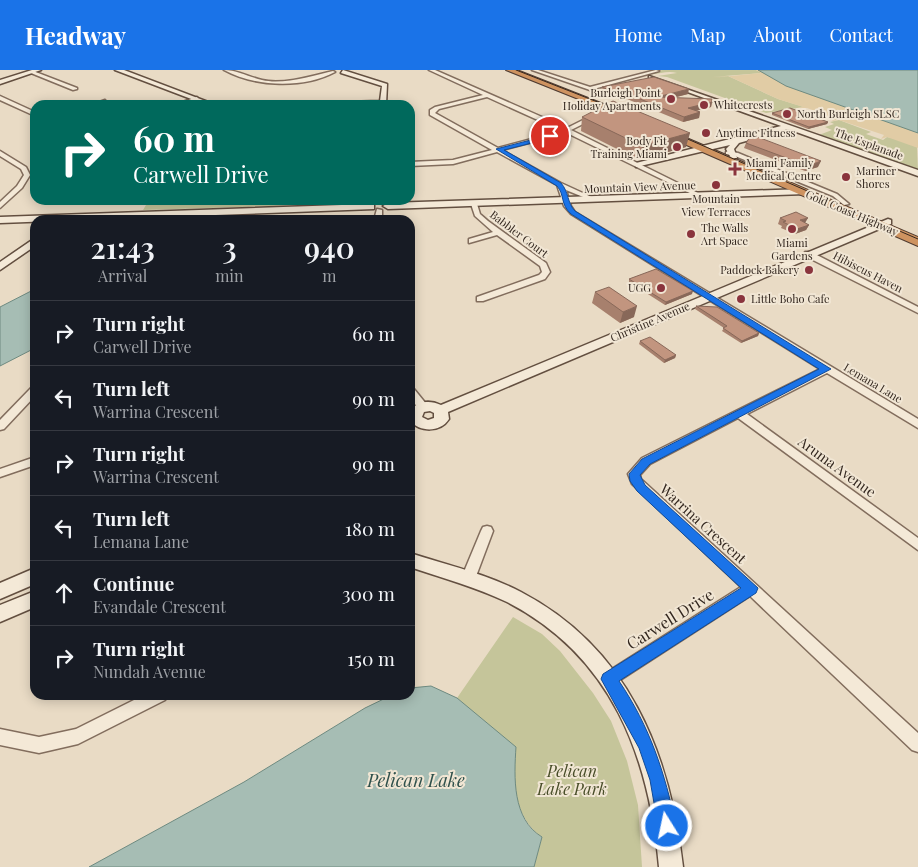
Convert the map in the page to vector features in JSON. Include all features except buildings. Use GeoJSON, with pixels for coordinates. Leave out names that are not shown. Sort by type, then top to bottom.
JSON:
{"type":"FeatureCollection","features":[{"type":"Feature","properties":{"kind":"highway"},"geometry":{"type":"LineString","coordinates":[[510,70],[609,108],[637,116],[523,70]]}},
{"type":"Feature","properties":{"kind":"highway","name":"Gold Coast Highway"},"geometry":{"type":"LineString","coordinates":[[918,235],[884,224],[803,192],[701,147],[655,124],[716,146],[846,204],[884,224],[918,242]]}},
{"type":"Feature","properties":{"kind":"street"},"geometry":{"type":"LineString","coordinates":[[22,70],[34,71],[75,89]]}},
{"type":"Feature","properties":{"kind":"street"},"geometry":{"type":"LineString","coordinates":[[118,70],[197,99]]}},
{"type":"Feature","properties":{"kind":"street"},"geometry":{"type":"LineString","coordinates":[[226,70],[261,81],[304,80],[333,71],[343,71],[385,85],[383,100]]}},
{"type":"Feature","properties":{"kind":"street"},"geometry":{"type":"LineString","coordinates":[[431,70],[568,131],[700,196]]}},
{"type":"Feature","properties":{"kind":"street"},"geometry":{"type":"LineString","coordinates":[[534,70],[589,89],[651,75]]}},
{"type":"Feature","properties":{"kind":"street"},"geometry":{"type":"LineString","coordinates":[[0,82],[34,71]]}},
{"type":"Feature","properties":{"kind":"street"},"geometry":{"type":"LineString","coordinates":[[595,94],[596,91],[651,75]]}},
{"type":"Feature","properties":{"kind":"street","name":"The Esplanade"},"geometry":{"type":"LineString","coordinates":[[651,75],[918,173]]}},
{"type":"Feature","properties":{"kind":"street"},"geometry":{"type":"LineString","coordinates":[[488,96],[437,108],[432,110],[432,114],[499,149],[559,184],[595,200]]}},
{"type":"Feature","properties":{"kind":"street"},"geometry":{"type":"LineString","coordinates":[[0,98],[30,112]]}},
{"type":"Feature","properties":{"kind":"street"},"geometry":{"type":"LineString","coordinates":[[0,105],[8,102]]}},
{"type":"Feature","properties":{"kind":"street"},"geometry":{"type":"LineString","coordinates":[[415,164],[453,162],[568,131],[609,108]]}},
{"type":"Feature","properties":{"kind":"street"},"geometry":{"type":"LineString","coordinates":[[638,165],[701,147],[740,142],[790,126]]}},
{"type":"Feature","properties":{"kind":"street"},"geometry":{"type":"LineString","coordinates":[[736,155],[731,148],[740,142]]}},
{"type":"Feature","properties":{"kind":"street"},"geometry":{"type":"LineString","coordinates":[[0,153],[20,165],[26,170],[27,175],[20,187],[0,206]]}},
{"type":"Feature","properties":{"kind":"street","name":"Lemana Lane"},"geometry":{"type":"LineString","coordinates":[[559,184],[564,191],[567,208],[573,213],[918,424]]}},
{"type":"Feature","properties":{"kind":"street","name":"Mountain View Avenue"},"geometry":{"type":"LineString","coordinates":[[172,215],[803,192]]}},
{"type":"Feature","properties":{"kind":"street","name":"Babbler Court"},"geometry":{"type":"LineString","coordinates":[[474,204],[477,215],[497,233],[543,265],[546,272],[542,277],[480,299]]}},
{"type":"Feature","properties":{"kind":"street","name":"Mountain View Avenue"},"geometry":{"type":"LineString","coordinates":[[0,220],[30,219]]}},
{"type":"Feature","properties":{"kind":"street","name":"Christine Avenue"},"geometry":{"type":"LineString","coordinates":[[416,418],[431,425],[439,422],[443,416],[441,410],[808,254],[884,224]]}},
{"type":"Feature","properties":{"kind":"street"},"geometry":{"type":"LineString","coordinates":[[472,240],[497,233]]}},
{"type":"Feature","properties":{"kind":"street"},"geometry":{"type":"LineString","coordinates":[[0,267],[30,245]]}},
{"type":"Feature","properties":{"kind":"street","name":"Hibiscus Haven"},"geometry":{"type":"LineString","coordinates":[[808,254],[918,310]]}},
{"type":"Feature","properties":{"kind":"street","name":"Warrina Crescent"},"geometry":{"type":"LineString","coordinates":[[826,369],[646,462],[634,474],[641,488],[918,744]]}},
{"type":"Feature","properties":{"kind":"street"},"geometry":{"type":"LineString","coordinates":[[0,426],[30,395]]}},
{"type":"Feature","properties":{"kind":"street","name":"Aruma Avenue"},"geometry":{"type":"LineString","coordinates":[[738,414],[918,545]]}},
{"type":"Feature","properties":{"kind":"street"},"geometry":{"type":"LineString","coordinates":[[0,473],[30,463]]}},
{"type":"Feature","properties":{"kind":"street"},"geometry":{"type":"LineString","coordinates":[[468,579],[487,531]]}},
{"type":"Feature","properties":{"kind":"street"},"geometry":{"type":"LineString","coordinates":[[415,562],[516,597],[549,618],[580,646],[609,679],[634,722],[658,780],[666,815],[671,867]]}},
{"type":"Feature","properties":{"kind":"street"},"geometry":{"type":"LineString","coordinates":[[0,591],[30,578]]}},
{"type":"Feature","properties":{"kind":"street","name":"Carwell Drive"},"geometry":{"type":"LineString","coordinates":[[609,679],[751,588]]}},
{"type":"Feature","properties":{"kind":"street"},"geometry":{"type":"LineString","coordinates":[[0,614],[30,601]]}},
{"type":"Feature","properties":{"kind":"street"},"geometry":{"type":"LineString","coordinates":[[0,737],[39,745],[78,736],[150,700]]}},
{"type":"Feature","properties":{"kind":"green space"},"geometry":{"type":"Polygon","coordinates":[[[662,70],[756,70],[762,73],[712,77],[728,76],[778,99],[804,107],[766,113],[667,77],[658,76],[677,73],[649,74],[662,70]]]}},
{"type":"Feature","properties":{"kind":"green space"},"geometry":{"type":"Polygon","coordinates":[[[839,120],[871,132],[866,134],[883,140],[887,137],[917,147],[918,171],[819,135],[832,130],[825,127],[834,124],[830,122],[839,120]]]}},
{"type":"Feature","properties":{"kind":"green space"},"geometry":{"type":"Polygon","coordinates":[[[146,205],[300,205],[143,210],[146,205]]]}},
{"type":"Feature","properties":{"kind":"green space","name":"Pelican Lake Park"},"geometry":{"type":"Polygon","coordinates":[[[513,617],[542,634],[560,651],[593,693],[611,721],[627,761],[638,805],[642,867],[534,867],[542,837],[531,827],[520,807],[515,792],[514,772],[511,763],[489,732],[457,698],[513,617]]]}},
{"type":"Feature","properties":{"kind":"sand"},"geometry":{"type":"Polygon","coordinates":[[[756,70],[801,70],[918,117],[918,148],[887,137],[881,139],[884,135],[839,120],[832,121],[835,118],[807,108],[797,108],[803,107],[778,99],[729,76],[761,73],[756,70]]]}},
{"type":"Feature","properties":{"kind":"water"},"geometry":{"type":"Polygon","coordinates":[[[758,70],[918,70],[918,133],[786,86],[758,70]]]}},
{"type":"Feature","properties":{"kind":"water"},"geometry":{"type":"Polygon","coordinates":[[[30,292],[30,351],[0,366],[0,307],[30,292]]]}},
{"type":"Feature","properties":{"kind":"water","name":"Pelican Lake"},"geometry":{"type":"Polygon","coordinates":[[[431,686],[457,698],[516,747],[515,784],[520,809],[532,829],[542,837],[534,867],[89,867],[244,782],[365,708],[382,700],[415,700],[415,688],[431,686]]]}},
{"type":"Feature","properties":{"kind":"tram line"},"geometry":{"type":"LineString","coordinates":[[516,70],[618,110]]}},
{"type":"Feature","properties":{"kind":"tram line"},"geometry":{"type":"LineString","coordinates":[[676,134],[918,239]]}},
{"type":"Feature","properties":{"kind":"place","name":"Burleigh Point Holiday Apartments"},"geometry":{"type":"Point","coordinates":[671,99]}},
{"type":"Feature","properties":{"kind":"place","name":"Whitecrests"},"geometry":{"type":"Point","coordinates":[704,105]}},
{"type":"Feature","properties":{"kind":"place","name":"North Burleigh SLSC"},"geometry":{"type":"Point","coordinates":[787,114]}},
{"type":"Feature","properties":{"kind":"place","name":"Anytime Fitness"},"geometry":{"type":"Point","coordinates":[706,133]}},
{"type":"Feature","properties":{"kind":"place","name":"Body Fit Training Miami"},"geometry":{"type":"Point","coordinates":[677,147]}},
{"type":"Feature","properties":{"kind":"place","name":"Miami Family Medical Centre"},"geometry":{"type":"Point","coordinates":[735,169]}},
{"type":"Feature","properties":{"kind":"place","name":"Mariner Shores"},"geometry":{"type":"Point","coordinates":[846,177]}},
{"type":"Feature","properties":{"kind":"place","name":"Mountain View Terraces"},"geometry":{"type":"Point","coordinates":[716,185]}},
{"type":"Feature","properties":{"kind":"place","name":"Miami Gardens"},"geometry":{"type":"Point","coordinates":[792,229]}},
{"type":"Feature","properties":{"kind":"place","name":"The Walls Art Space"},"geometry":{"type":"Point","coordinates":[691,234]}},
{"type":"Feature","properties":{"kind":"place","name":"Paddock Bakery"},"geometry":{"type":"Point","coordinates":[809,270]}},
{"type":"Feature","properties":{"kind":"place","name":"UGG"},"geometry":{"type":"Point","coordinates":[661,288]}},
{"type":"Feature","properties":{"kind":"place","name":"Little Boho Cafe"},"geometry":{"type":"Point","coordinates":[741,299]}},
{"type":"Feature","properties":{"kind":"route"},"geometry":{"type":"LineString","coordinates":[[550,136],[499,149],[559,184],[564,191],[566,206],[573,213],[670,271],[826,369],[646,462],[634,474],[641,488],[751,588],[609,679],[623,700],[646,745],[658,780],[667,826]]}}]}
